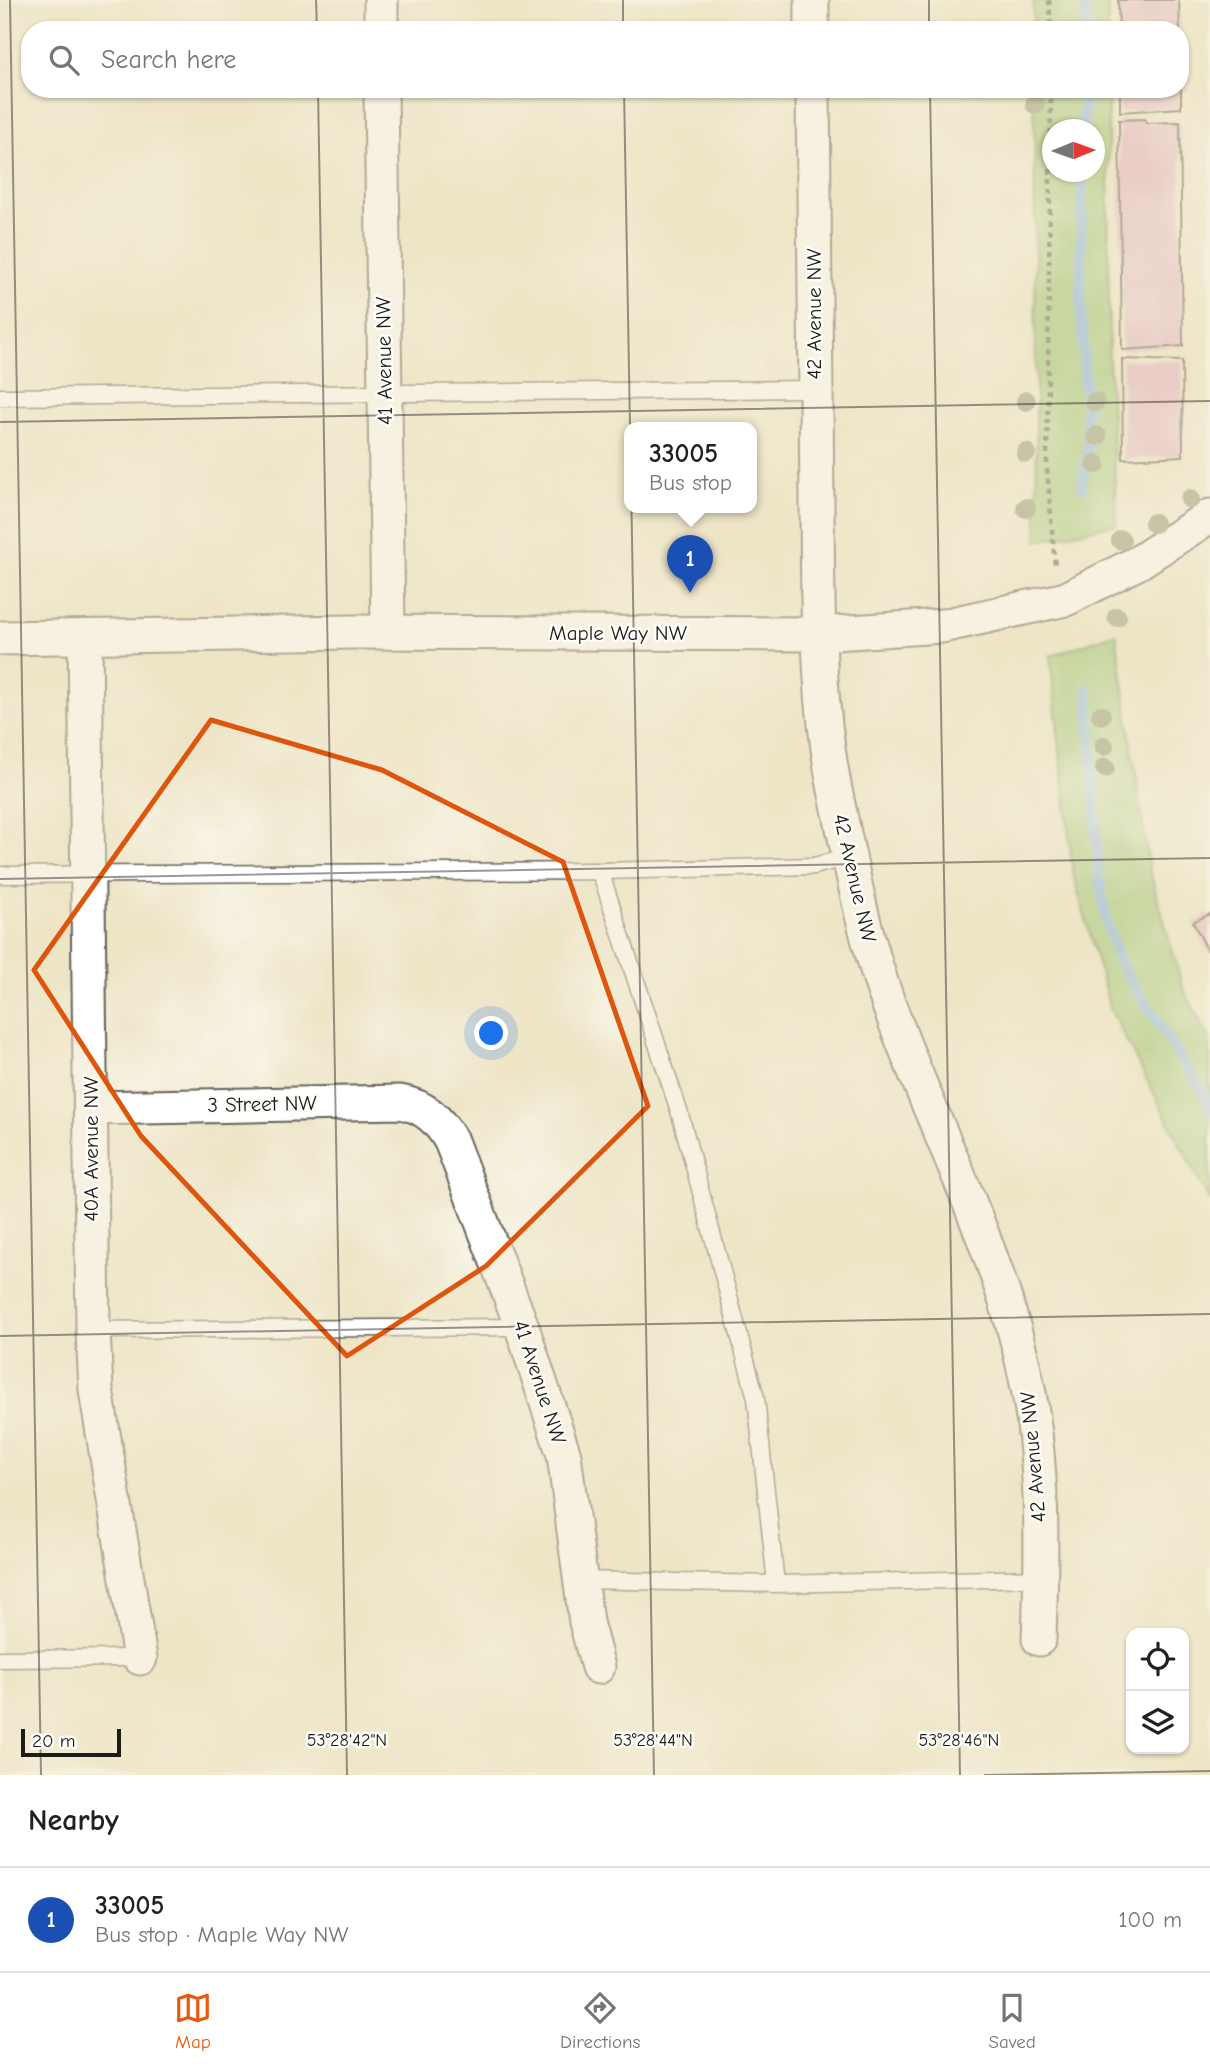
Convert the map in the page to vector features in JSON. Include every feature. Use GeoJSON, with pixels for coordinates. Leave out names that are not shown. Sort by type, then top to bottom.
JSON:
{"type":"FeatureCollection","features":[{"type":"Feature","properties":{"kind":"street"},"geometry":{"type":"LineString","coordinates":[[381,0],[381,21]]}},
{"type":"Feature","properties":{"kind":"street"},"geometry":{"type":"LineString","coordinates":[[812,0],[812,21]]}},
{"type":"Feature","properties":{"kind":"street","name":"41 Avenue NW"},"geometry":{"type":"LineString","coordinates":[[381,98],[388,632]]}},
{"type":"Feature","properties":{"kind":"street","name":"42 Avenue NW"},"geometry":{"type":"LineString","coordinates":[[813,98],[819,634],[827,738],[849,857],[887,1001],[996,1269],[1026,1378],[1036,1441],[1041,1578],[1039,1639]]}},
{"type":"Feature","properties":{"kind":"street","name":"Maple Way NW"},"geometry":{"type":"LineString","coordinates":[[0,638],[388,632],[819,634],[942,626],[1066,599],[1139,562],[1210,516]]}},
{"type":"Feature","properties":{"kind":"street","name":"40A Avenue NW"},"geometry":{"type":"LineString","coordinates":[[85,637],[93,1330],[96,1390],[140,1658]]}},
{"type":"Feature","properties":{"kind":"street","name":"3 Street NW"},"geometry":{"type":"LineString","coordinates":[[91,1108],[400,1102],[414,1104],[430,1113]]}},
{"type":"Feature","properties":{"kind":"street","name":"41 Avenue NW"},"geometry":{"type":"LineString","coordinates":[[430,1113],[451,1141],[522,1327],[564,1455],[586,1622],[598,1667]]}},
{"type":"Feature","properties":{"kind":"lane"},"geometry":{"type":"LineString","coordinates":[[0,397],[815,389]]}},
{"type":"Feature","properties":{"kind":"lane"},"geometry":{"type":"LineString","coordinates":[[0,874],[600,871],[814,866],[849,857]]}},
{"type":"Feature","properties":{"kind":"lane"},"geometry":{"type":"LineString","coordinates":[[600,871],[680,1114],[756,1398],[776,1584]]}},
{"type":"Feature","properties":{"kind":"lane"},"geometry":{"type":"LineString","coordinates":[[93,1330],[522,1327]]}},
{"type":"Feature","properties":{"kind":"lane"},"geometry":{"type":"LineString","coordinates":[[580,1580],[776,1584],[1041,1578]]}},
{"type":"Feature","properties":{"kind":"lane"},"geometry":{"type":"LineString","coordinates":[[0,1659],[140,1658]]}},
{"type":"Feature","properties":{"kind":"path"},"geometry":{"type":"LineString","coordinates":[[1049,0],[1050,21]]}},
{"type":"Feature","properties":{"kind":"path"},"geometry":{"type":"LineString","coordinates":[[1051,98],[1047,468],[1052,558],[1056,571]]}},
{"type":"Feature","properties":{"kind":"highlighted area"},"geometry":{"type":"Polygon","coordinates":[[[211,720],[382,770],[563,862],[648,1106],[486,1266],[347,1356],[141,1136],[34,970],[211,720]]]}},
{"type":"Feature","properties":{"kind":"green space"},"geometry":{"type":"Polygon","coordinates":[[[1033,0],[1108,0],[1108,21],[1033,21],[1033,0]]]}},
{"type":"Feature","properties":{"kind":"green space"},"geometry":{"type":"Polygon","coordinates":[[[1034,98],[1108,98],[1109,362],[1117,524],[1037,541],[1034,98]]]}},
{"type":"Feature","properties":{"kind":"green space"},"geometry":{"type":"Polygon","coordinates":[[[1116,633],[1149,868],[1183,988],[1210,1040],[1210,1202],[1110,1009],[1073,873],[1050,656],[1116,633]]]}},
{"type":"Feature","properties":{"kind":"building"},"geometry":{"type":"Polygon","coordinates":[[[1118,0],[1179,0],[1180,21],[1119,21],[1118,0]]]}},
{"type":"Feature","properties":{"kind":"building"},"geometry":{"type":"Polygon","coordinates":[[[1120,98],[1181,98],[1181,108],[1120,112],[1120,98]]]}},
{"type":"Feature","properties":{"kind":"building"},"geometry":{"type":"Polygon","coordinates":[[[1145,119],[1146,123],[1180,122],[1183,346],[1122,350],[1119,120],[1145,119]]]}},
{"type":"Feature","properties":{"kind":"building"},"geometry":{"type":"Polygon","coordinates":[[[1122,359],[1182,361],[1183,456],[1123,459],[1122,359]]]}},
{"type":"Feature","properties":{"kind":"building"},"geometry":{"type":"Polygon","coordinates":[[[1210,914],[1210,955],[1193,922],[1210,914]]]}},
{"type":"Feature","properties":{"kind":"waterway"},"geometry":{"type":"LineString","coordinates":[[1085,0],[1086,21]]}},
{"type":"Feature","properties":{"kind":"waterway"},"geometry":{"type":"LineString","coordinates":[[1083,119],[1084,98]]}},
{"type":"Feature","properties":{"kind":"waterway"},"geometry":{"type":"LineString","coordinates":[[1082,182],[1081,301],[1088,448],[1082,488]]}},
{"type":"Feature","properties":{"kind":"waterway"},"geometry":{"type":"LineString","coordinates":[[1088,689],[1099,877],[1107,925],[1119,962],[1206,1097],[1210,1110]]}},
{"type":"Feature","properties":{"kind":"place","name":"33005"},"geometry":{"type":"Point","coordinates":[690,593]}}]}
